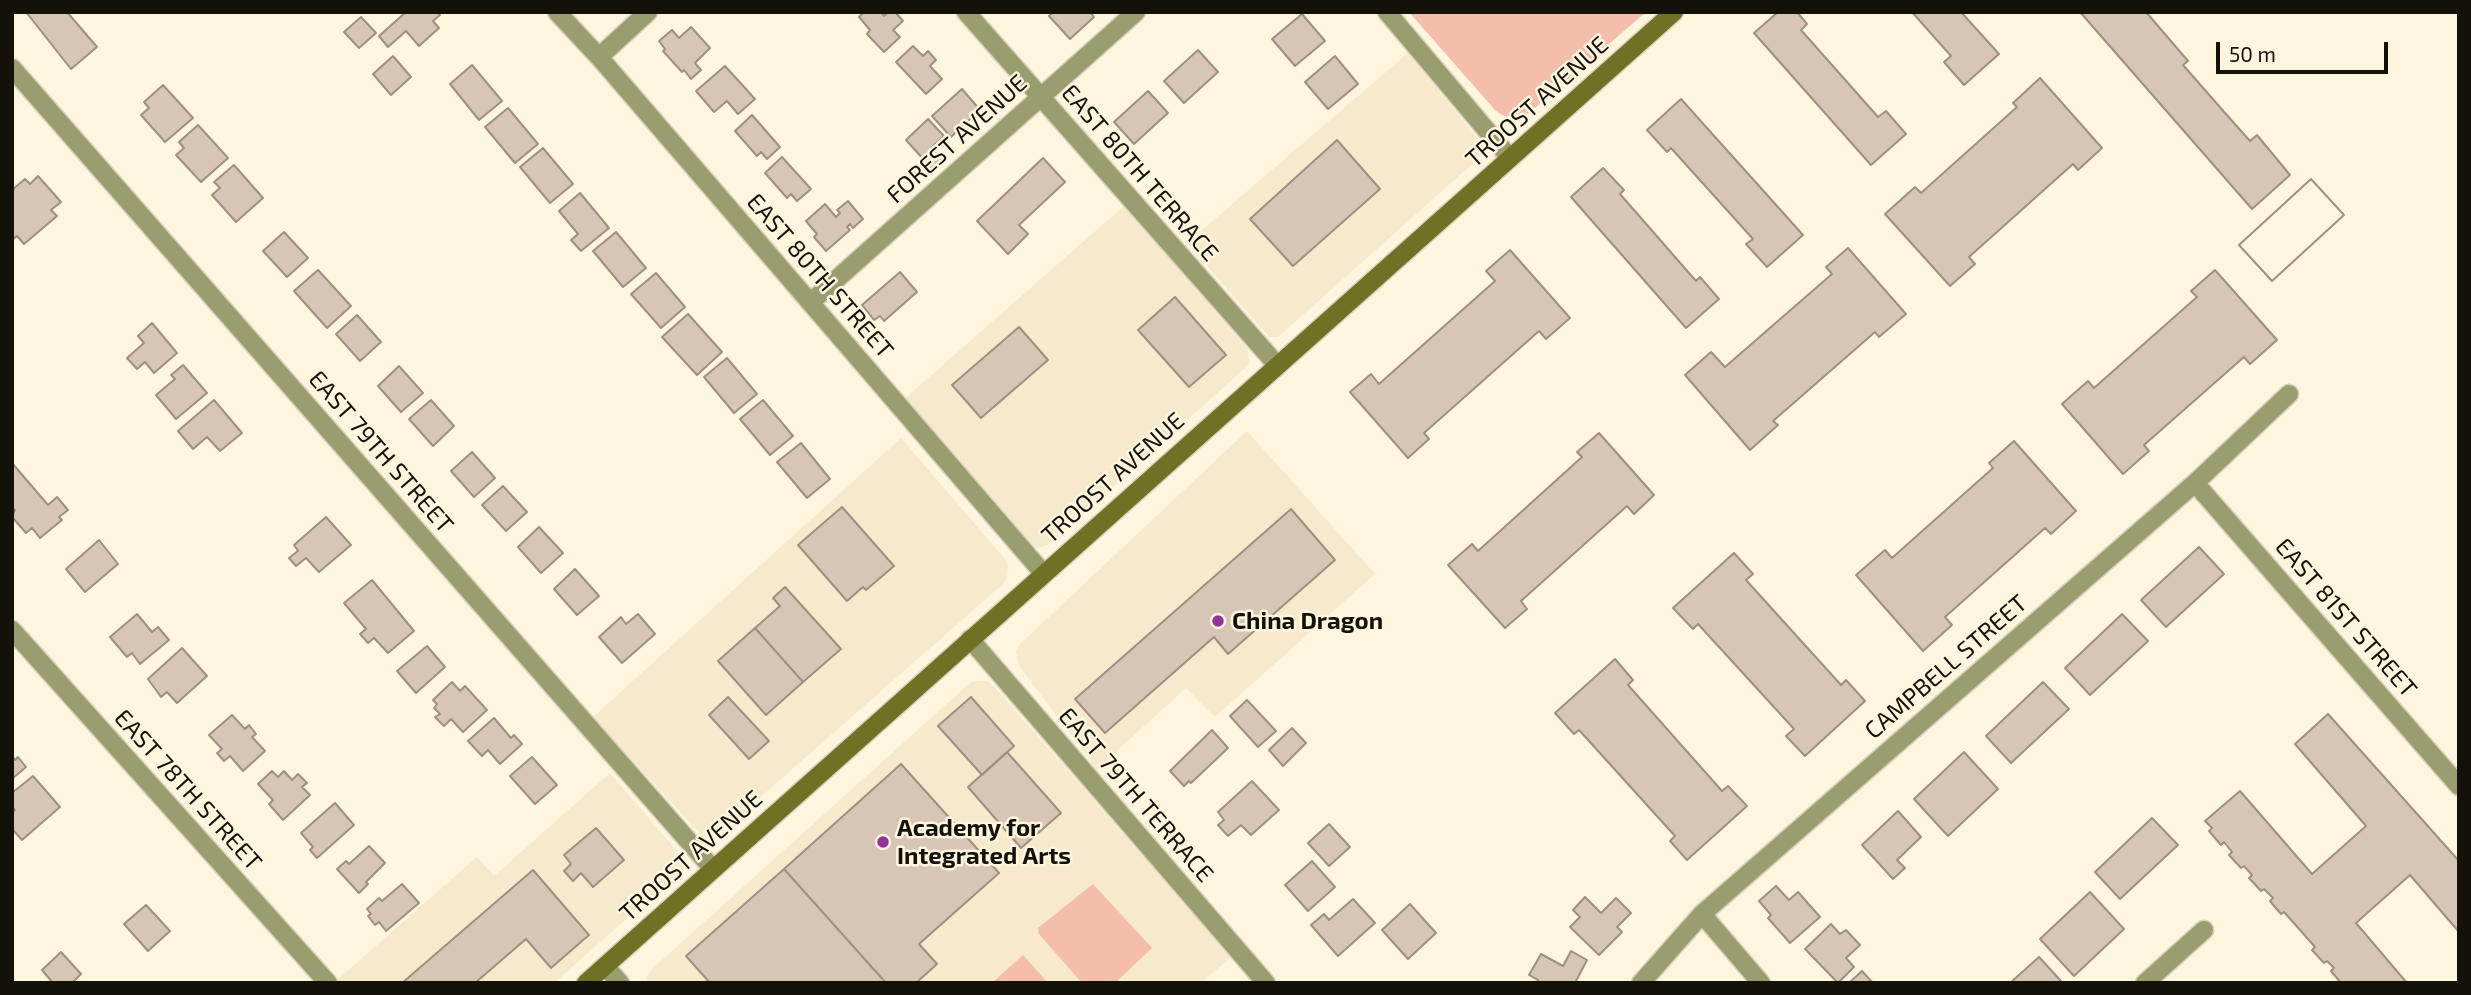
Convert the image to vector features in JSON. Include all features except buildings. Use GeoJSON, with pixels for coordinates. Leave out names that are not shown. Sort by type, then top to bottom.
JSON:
{"type":"FeatureCollection","features":[{"type":"Feature","properties":{"kind":"main road","name":"TROOST AVENUE"},"geometry":{"type":"LineString","coordinates":[[586,983],[1674,12]]}},
{"type":"Feature","properties":{"kind":"street","name":"EAST 80TH STREET"},"geometry":{"type":"LineString","coordinates":[[557,12],[1043,573]]}},
{"type":"Feature","properties":{"kind":"street"},"geometry":{"type":"LineString","coordinates":[[598,57],[648,12]]}},
{"type":"Feature","properties":{"kind":"street","name":"EAST 80TH TERRACE"},"geometry":{"type":"LineString","coordinates":[[966,12],[1277,365]]}},
{"type":"Feature","properties":{"kind":"street","name":"FOREST AVENUE"},"geometry":{"type":"LineString","coordinates":[[811,303],[1136,12]]}},
{"type":"Feature","properties":{"kind":"street"},"geometry":{"type":"LineString","coordinates":[[1387,12],[1510,158]]}},
{"type":"Feature","properties":{"kind":"street","name":"EAST 79TH STREET"},"geometry":{"type":"LineString","coordinates":[[12,68],[713,869]]}},
{"type":"Feature","properties":{"kind":"street","name":"CAMPBELL STREET"},"geometry":{"type":"LineString","coordinates":[[1641,983],[1702,914],[2195,483],[2289,394]]}},
{"type":"Feature","properties":{"kind":"street","name":"EAST 81ST STREET"},"geometry":{"type":"LineString","coordinates":[[2195,483],[2459,786]]}},
{"type":"Feature","properties":{"kind":"street","name":"EAST 78TH STREET"},"geometry":{"type":"LineString","coordinates":[[12,630],[328,983]]}},
{"type":"Feature","properties":{"kind":"street","name":"EAST 79TH TERRACE"},"geometry":{"type":"LineString","coordinates":[[970,639],[1266,983]]}},
{"type":"Feature","properties":{"kind":"street"},"geometry":{"type":"LineString","coordinates":[[1702,914],[1761,983]]}},
{"type":"Feature","properties":{"kind":"street"},"geometry":{"type":"LineString","coordinates":[[2145,983],[2204,930]]}},
{"type":"Feature","properties":{"kind":"street"},"geometry":{"type":"LineString","coordinates":[[606,965],[621,983]]}},
{"type":"Feature","properties":{"kind":"shaded area"},"geometry":{"type":"Polygon","coordinates":[[[1409,12],[1646,12],[1529,113],[1512,117],[1495,110],[1409,12]]]}},
{"type":"Feature","properties":{"kind":"shaded area"},"geometry":{"type":"Polygon","coordinates":[[[1408,53],[1483,145],[1479,158],[1278,337],[1269,337],[1187,243],[1408,53]]]}},
{"type":"Feature","properties":{"kind":"shaded area"},"geometry":{"type":"Polygon","coordinates":[[[1125,205],[1248,350],[1249,362],[1048,545],[1038,548],[1030,543],[903,400],[1125,205]]]}},
{"type":"Feature","properties":{"kind":"shaded area"},"geometry":{"type":"Polygon","coordinates":[[[1247,431],[1375,574],[1215,717],[1186,688],[1097,769],[1019,666],[1016,651],[1019,645],[1247,431]]]}},
{"type":"Feature","properties":{"kind":"shaded area"},"geometry":{"type":"Polygon","coordinates":[[[901,438],[1005,559],[1008,566],[1007,578],[716,836],[702,836],[593,717],[901,438]]]}},
{"type":"Feature","properties":{"kind":"shaded area","name":"Academy for Integrated Arts"},"geometry":{"type":"Polygon","coordinates":[[[987,681],[994,686],[1231,957],[1201,983],[648,983],[646,978],[652,969],[971,682],[987,681]]]}},
{"type":"Feature","properties":{"kind":"shaded area"},"geometry":{"type":"Polygon","coordinates":[[[610,773],[683,858],[684,864],[678,873],[554,983],[336,981],[477,857],[494,876],[610,773]]]}},
{"type":"Feature","properties":{"kind":"shaded area"},"geometry":{"type":"Polygon","coordinates":[[[1093,884],[1152,948],[1115,983],[1082,983],[1039,934],[1038,928],[1093,884]]]}},
{"type":"Feature","properties":{"kind":"shaded area"},"geometry":{"type":"Polygon","coordinates":[[[1023,955],[1048,983],[992,983],[1023,955]]]}},
{"type":"Feature","properties":{"kind":"place","name":"China Dragon"},"geometry":{"type":"Point","coordinates":[1218,621]}},
{"type":"Feature","properties":{"kind":"place","name":"Academy for Integrated Arts"},"geometry":{"type":"Point","coordinates":[883,842]}}]}
